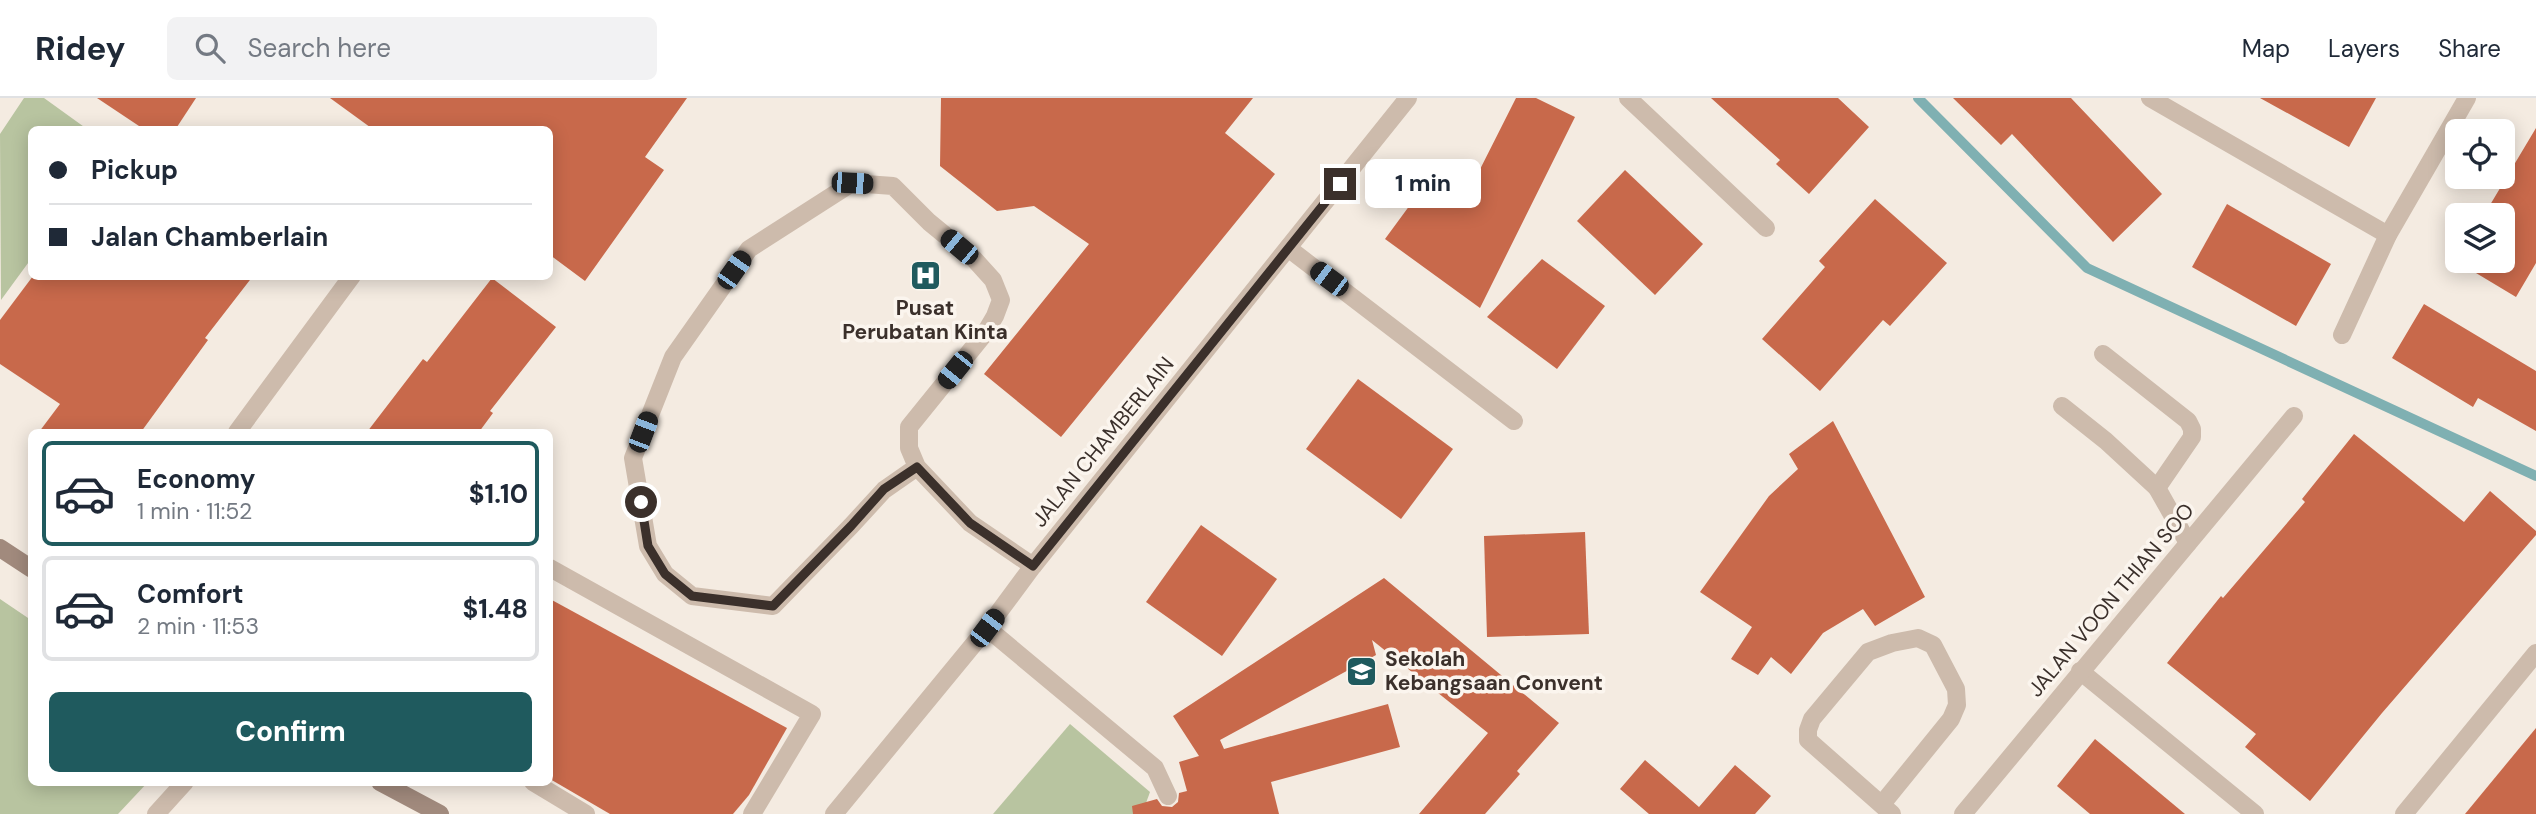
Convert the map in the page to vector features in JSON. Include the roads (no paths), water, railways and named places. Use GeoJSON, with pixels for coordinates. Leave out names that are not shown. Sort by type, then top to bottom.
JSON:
{"type":"FeatureCollection","features":[{"type":"Feature","properties":{"kind":"street","name":"JALAN CHAMBERLAIN"},"geometry":{"type":"LineString","coordinates":[[834,814],[987,628],[1033,566],[1408,98]]}},
{"type":"Feature","properties":{"kind":"street"},"geometry":{"type":"LineString","coordinates":[[1628,98],[1766,228]]}},
{"type":"Feature","properties":{"kind":"street"},"geometry":{"type":"LineString","coordinates":[[2150,98],[2388,235]]}},
{"type":"Feature","properties":{"kind":"street"},"geometry":{"type":"LineString","coordinates":[[2342,335],[2388,235],[2467,98]]}},
{"type":"Feature","properties":{"kind":"street"},"geometry":{"type":"LineString","coordinates":[[917,467],[884,489],[773,606],[692,596],[665,574],[648,546],[634,458],[673,357],[749,248],[852,183],[893,186],[929,222],[974,259],[993,280],[1001,300],[995,316],[985,333],[909,427],[909,448],[917,467],[970,523],[1033,566]]}},
{"type":"Feature","properties":{"kind":"street"},"geometry":{"type":"LineString","coordinates":[[1288,248],[1514,421]]}},
{"type":"Feature","properties":{"kind":"street"},"geometry":{"type":"LineString","coordinates":[[239,429],[349,280]]}},
{"type":"Feature","properties":{"kind":"street"},"geometry":{"type":"LineString","coordinates":[[2103,354],[2188,421],[2192,429],[2192,438],[2157,488]]}},
{"type":"Feature","properties":{"kind":"street"},"geometry":{"type":"LineString","coordinates":[[2062,406],[2106,441],[2157,488],[2188,543]]}},
{"type":"Feature","properties":{"kind":"street","name":"JALAN VOON THIAN SOO"},"geometry":{"type":"LineString","coordinates":[[1963,814],[2294,416]]}},
{"type":"Feature","properties":{"kind":"street"},"geometry":{"type":"LineString","coordinates":[[0,548],[28,566]]}},
{"type":"Feature","properties":{"kind":"street"},"geometry":{"type":"LineString","coordinates":[[553,570],[812,714],[752,814]]}},
{"type":"Feature","properties":{"kind":"street"},"geometry":{"type":"LineString","coordinates":[[987,628],[1155,768],[1168,796]]}},
{"type":"Feature","properties":{"kind":"street"},"geometry":{"type":"LineString","coordinates":[[1918,638],[1933,645],[1956,689],[1957,705],[1951,719],[1887,809],[1808,740],[1808,730],[1812,719],[1868,652],[1892,643],[1918,638]]}},
{"type":"Feature","properties":{"kind":"street"},"geometry":{"type":"LineString","coordinates":[[2404,814],[2536,653]]}},
{"type":"Feature","properties":{"kind":"street"},"geometry":{"type":"LineString","coordinates":[[2080,671],[2255,814]]}},
{"type":"Feature","properties":{"kind":"street"},"geometry":{"type":"LineString","coordinates":[[156,814],[181,786]]}},
{"type":"Feature","properties":{"kind":"street"},"geometry":{"type":"LineString","coordinates":[[388,786],[440,814]]}},
{"type":"Feature","properties":{"kind":"street"},"geometry":{"type":"LineString","coordinates":[[540,786],[586,814]]}},
{"type":"Feature","properties":{"kind":"waterway"},"geometry":{"type":"LineString","coordinates":[[1918,98],[2087,268],[2536,476]]}},
{"type":"Feature","properties":{"kind":"place","name":"Pusat Perubatan Kinta"},"geometry":{"type":"Point","coordinates":[925,276]}},
{"type":"Feature","properties":{"kind":"place","name":"Sekolah Kebangsaan Convent"},"geometry":{"type":"Point","coordinates":[1362,671]}}]}
